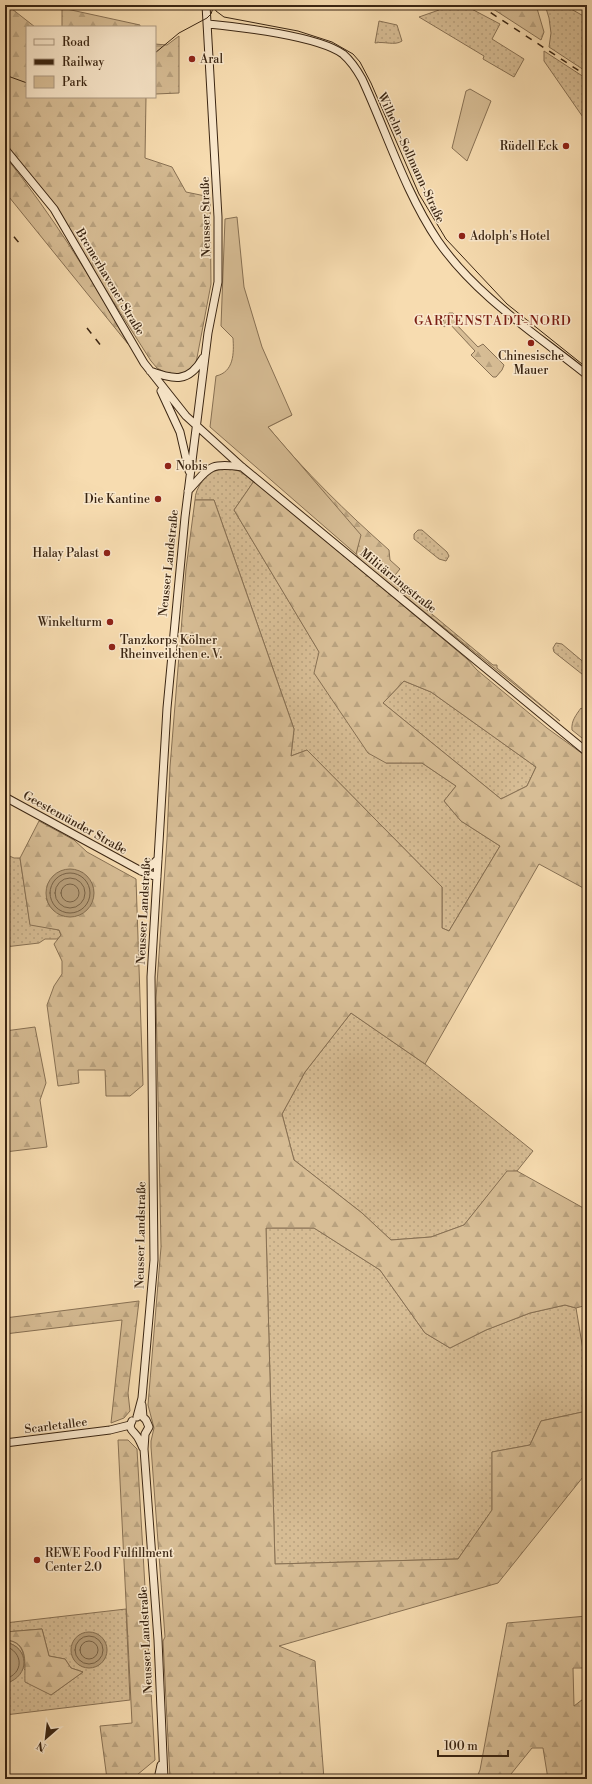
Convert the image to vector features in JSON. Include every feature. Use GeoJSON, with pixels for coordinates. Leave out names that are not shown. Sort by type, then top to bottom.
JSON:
{"type":"FeatureCollection","features":[{"type":"Feature","properties":{"kind":"main road","name":"Neusser Straße"},"geometry":{"type":"LineString","coordinates":[[196,426],[218,282],[218,216],[206,5]]}},
{"type":"Feature","properties":{"kind":"main road","name":"Wilhelm-Sollmann-Straße"},"geometry":{"type":"LineString","coordinates":[[208,24],[299,38],[321,45],[343,55],[359,74],[422,215],[439,242],[481,289],[587,375]]}},
{"type":"Feature","properties":{"kind":"main road","name":"Bremerhavener Straße"},"geometry":{"type":"LineString","coordinates":[[5,149],[54,210],[155,378],[196,426]]}},
{"type":"Feature","properties":{"kind":"main road"},"geometry":{"type":"LineString","coordinates":[[150,370],[167,378],[178,378],[195,369],[206,354]]}},
{"type":"Feature","properties":{"kind":"main road"},"geometry":{"type":"LineString","coordinates":[[155,378],[180,432],[190,476]]}},
{"type":"Feature","properties":{"kind":"main road","name":"Militärringstraße"},"geometry":{"type":"LineString","coordinates":[[196,426],[242,467],[587,752]]}},
{"type":"Feature","properties":{"kind":"main road","name":"Neusser Landstraße"},"geometry":{"type":"LineString","coordinates":[[164,1779],[158,1640],[144,1450],[145,1434],[149,1427],[146,1420],[140,1417],[154,1260],[150,1020],[156,888],[174,622],[196,426]]}},
{"type":"Feature","properties":{"kind":"main road"},"geometry":{"type":"LineString","coordinates":[[188,491],[204,472],[212,467],[225,464],[242,467]]}},
{"type":"Feature","properties":{"kind":"main road","name":"Geestemünder Straße"},"geometry":{"type":"LineString","coordinates":[[5,797],[141,871],[157,877]]}},
{"type":"Feature","properties":{"kind":"main road"},"geometry":{"type":"LineString","coordinates":[[156,888],[141,871],[152,865],[158,859]]}},
{"type":"Feature","properties":{"kind":"main road"},"geometry":{"type":"LineString","coordinates":[[140,1417],[132,1420],[133,1430],[145,1434]]}},
{"type":"Feature","properties":{"kind":"main road","name":"Scarletallee"},"geometry":{"type":"LineString","coordinates":[[5,1443],[110,1430],[133,1430]]}},
{"type":"Feature","properties":{"kind":"main road","name":"Neusser Landstraße"},"geometry":{"type":"LineString","coordinates":[[133,1430],[144,1450]]}},
{"type":"Feature","properties":{"kind":"main road","name":"Neusser Landstraße"},"geometry":{"type":"LineString","coordinates":[[158,1779],[163,1757]]}},
{"type":"Feature","properties":{"kind":"green space"},"geometry":{"type":"Polygon","coordinates":[[[5,5],[34,26],[26,26],[26,98],[146,98],[145,158],[172,167],[186,192],[210,197],[211,284],[196,363],[186,372],[170,375],[157,368],[151,361],[45,194],[5,144],[5,5]]]}},
{"type":"Feature","properties":{"kind":"green space"},"geometry":{"type":"Polygon","coordinates":[[[441,5],[464,5],[500,24],[492,39],[524,59],[514,77],[483,59],[484,56],[419,17],[439,10],[441,5]]]}},
{"type":"Feature","properties":{"kind":"green space"},"geometry":{"type":"Polygon","coordinates":[[[487,5],[536,5],[544,32],[541,40],[487,5]]]}},
{"type":"Feature","properties":{"kind":"green space"},"geometry":{"type":"Polygon","coordinates":[[[545,5],[564,5],[587,18],[587,72],[549,47],[551,33],[545,5]]]}},
{"type":"Feature","properties":{"kind":"green space"},"geometry":{"type":"Polygon","coordinates":[[[62,8],[140,25],[140,26],[62,26],[62,8]]]}},
{"type":"Feature","properties":{"kind":"green space"},"geometry":{"type":"Polygon","coordinates":[[[379,21],[397,25],[402,41],[396,43],[375,43],[379,21]]]}},
{"type":"Feature","properties":{"kind":"green space"},"geometry":{"type":"Polygon","coordinates":[[[179,36],[179,93],[156,94],[156,44],[167,45],[179,36]]]}},
{"type":"Feature","properties":{"kind":"green space"},"geometry":{"type":"Polygon","coordinates":[[[544,51],[587,79],[587,123],[544,61],[544,51]]]}},
{"type":"Feature","properties":{"kind":"green space"},"geometry":{"type":"Polygon","coordinates":[[[470,89],[491,101],[467,161],[452,148],[466,91],[470,89]]]}},
{"type":"Feature","properties":{"kind":"green space"},"geometry":{"type":"Polygon","coordinates":[[[5,156],[71,247],[128,344],[5,192],[5,156]]]}},
{"type":"Feature","properties":{"kind":"green space"},"geometry":{"type":"Polygon","coordinates":[[[237,217],[244,287],[262,347],[292,415],[268,427],[361,535],[356,554],[210,427],[216,376],[222,374],[230,366],[233,356],[233,338],[221,326],[225,219],[237,217]]]}},
{"type":"Feature","properties":{"kind":"green space"},"geometry":{"type":"Polygon","coordinates":[[[449,313],[453,313],[458,318],[454,322],[478,347],[483,344],[504,365],[496,377],[493,377],[471,355],[475,351],[449,323],[444,327],[442,324],[443,321],[449,313]]]}},
{"type":"Feature","properties":{"kind":"green space"},"geometry":{"type":"Polygon","coordinates":[[[292,415],[268,427],[296,460],[326,491],[389,550],[390,560],[400,569],[391,580],[493,665],[497,665],[497,668],[560,721],[360,560],[356,554],[358,545],[260,417],[292,415]]]}},
{"type":"Feature","properties":{"kind":"green space"},"geometry":{"type":"Polygon","coordinates":[[[231,469],[239,471],[254,481],[234,510],[386,763],[422,763],[456,786],[444,801],[461,821],[500,846],[449,931],[442,928],[442,887],[307,750],[291,756],[294,729],[214,500],[195,500],[195,495],[199,486],[209,474],[218,470],[231,469]]]}},
{"type":"Feature","properties":{"kind":"green space"},"geometry":{"type":"Polygon","coordinates":[[[254,481],[467,659],[477,670],[547,728],[587,757],[587,890],[539,864],[425,1064],[351,1013],[305,1072],[282,1114],[294,1160],[362,1213],[391,1240],[431,1237],[464,1225],[507,1171],[517,1171],[587,1210],[587,1305],[576,1308],[565,1305],[530,1313],[486,1330],[450,1348],[425,1333],[380,1270],[314,1228],[266,1228],[275,1564],[458,1559],[492,1510],[492,1452],[530,1445],[541,1421],[587,1411],[587,1472],[498,1583],[279,1646],[315,1661],[324,1779],[170,1779],[163,1641],[165,1637],[151,1447],[154,1428],[148,1405],[161,1247],[156,998],[167,839],[170,767],[186,569],[195,500],[214,500],[294,729],[291,756],[307,750],[442,887],[442,928],[449,931],[500,846],[461,821],[444,801],[456,786],[422,763],[386,763],[368,753],[314,673],[319,652],[234,510],[254,481]],[[404,681],[383,703],[501,799],[527,786],[536,767],[431,692],[404,681]]]}},
{"type":"Feature","properties":{"kind":"green space"},"geometry":{"type":"Polygon","coordinates":[[[418,530],[422,530],[447,552],[449,556],[446,561],[439,559],[414,539],[414,534],[418,530]]]}},
{"type":"Feature","properties":{"kind":"green space"},"geometry":{"type":"Polygon","coordinates":[[[556,643],[562,644],[587,665],[587,678],[554,652],[553,648],[556,643]]]}},
{"type":"Feature","properties":{"kind":"green space"},"geometry":{"type":"Polygon","coordinates":[[[404,681],[431,692],[536,767],[527,786],[501,799],[383,703],[404,681]]]}},
{"type":"Feature","properties":{"kind":"green space"},"geometry":{"type":"Polygon","coordinates":[[[581,708],[587,713],[587,742],[572,730],[573,721],[581,708]]]}},
{"type":"Feature","properties":{"kind":"green space"},"geometry":{"type":"Polygon","coordinates":[[[39,821],[74,840],[87,852],[136,879],[143,1085],[130,1096],[106,1096],[105,1070],[78,1070],[79,1083],[58,1086],[47,1005],[54,986],[62,974],[62,961],[54,944],[61,935],[59,930],[30,925],[20,858],[39,821]],[[91,882],[46,898],[54,911],[93,898],[91,882]]]}},
{"type":"Feature","properties":{"kind":"green space"},"geometry":{"type":"Polygon","coordinates":[[[5,854],[14,858],[20,858],[30,924],[59,930],[61,935],[58,939],[45,939],[39,943],[5,947],[5,854]]]}},
{"type":"Feature","properties":{"kind":"green space"},"geometry":{"type":"Polygon","coordinates":[[[351,1013],[425,1064],[533,1151],[517,1171],[507,1172],[464,1225],[431,1237],[391,1240],[362,1213],[294,1160],[282,1114],[305,1072],[351,1013]]]}},
{"type":"Feature","properties":{"kind":"green space"},"geometry":{"type":"Polygon","coordinates":[[[35,1027],[46,1083],[40,1100],[47,1147],[5,1152],[5,1085],[8,1080],[9,1060],[5,1054],[5,1031],[35,1027]]]}},
{"type":"Feature","properties":{"kind":"green space"},"geometry":{"type":"Polygon","coordinates":[[[266,1228],[314,1228],[380,1270],[425,1333],[450,1348],[486,1330],[530,1313],[565,1305],[576,1308],[587,1374],[587,1411],[541,1421],[530,1445],[492,1452],[492,1510],[458,1559],[275,1564],[266,1228]]]}},
{"type":"Feature","properties":{"kind":"green space"},"geometry":{"type":"Polygon","coordinates":[[[139,1301],[128,1393],[130,1411],[124,1418],[111,1423],[122,1320],[5,1334],[5,1318],[139,1301]]]}},
{"type":"Feature","properties":{"kind":"green space"},"geometry":{"type":"Polygon","coordinates":[[[118,1440],[128,1440],[137,1449],[155,1760],[137,1775],[137,1779],[107,1779],[100,1726],[132,1723],[118,1440]]]}},
{"type":"Feature","properties":{"kind":"green space"},"geometry":{"type":"Polygon","coordinates":[[[126,1609],[130,1700],[5,1715],[5,1683],[13,1679],[18,1674],[22,1668],[23,1662],[22,1655],[19,1650],[13,1645],[5,1642],[5,1640],[15,1642],[19,1645],[23,1653],[24,1669],[51,1695],[83,1672],[71,1668],[65,1659],[49,1656],[42,1629],[5,1632],[5,1623],[126,1609]]]}},
{"type":"Feature","properties":{"kind":"green space"},"geometry":{"type":"Polygon","coordinates":[[[587,1616],[587,1668],[573,1668],[574,1706],[587,1696],[587,1779],[548,1779],[543,1748],[532,1748],[507,1779],[476,1779],[480,1770],[507,1623],[587,1616]]]}},
{"type":"Feature","properties":{"kind":"green space"},"geometry":{"type":"Polygon","coordinates":[[[42,1629],[49,1656],[65,1659],[71,1668],[83,1672],[51,1695],[25,1682],[25,1662],[22,1649],[13,1641],[5,1640],[5,1632],[42,1629]]]}},
{"type":"Feature","properties":{"kind":"water"},"geometry":{"type":"Polygon","coordinates":[[[70,869],[79,871],[87,876],[92,884],[94,893],[92,902],[87,910],[79,915],[70,917],[61,915],[53,910],[48,902],[46,893],[48,884],[53,876],[61,871],[70,869]]]}},
{"type":"Feature","properties":{"kind":"water"},"geometry":{"type":"Polygon","coordinates":[[[93,1632],[102,1637],[106,1643],[106,1657],[102,1663],[93,1668],[85,1668],[76,1663],[72,1657],[71,1646],[76,1637],[82,1633],[93,1632]]]}},
{"type":"Feature","properties":{"kind":"water"},"geometry":{"type":"Polygon","coordinates":[[[5,1642],[13,1645],[19,1650],[23,1655],[24,1662],[20,1674],[15,1679],[7,1683],[5,1683],[5,1642]]]}},
{"type":"Feature","properties":{"kind":"tram line"},"geometry":{"type":"LineString","coordinates":[[213,5],[216,11],[224,17],[298,31],[332,42],[353,54],[360,62],[371,83],[419,194],[446,239],[507,304],[587,368]]}},
{"type":"Feature","properties":{"kind":"tram line"},"geometry":{"type":"LineString","coordinates":[[156,52],[179,33],[207,18],[211,14],[214,5]]}},
{"type":"Feature","properties":{"kind":"tram line"},"geometry":{"type":"LineString","coordinates":[[5,75],[26,83]]}},
{"type":"Feature","properties":{"kind":"railway"},"geometry":{"type":"LineString","coordinates":[[479,5],[587,76]]}},
{"type":"Feature","properties":{"kind":"railway"},"geometry":{"type":"LineString","coordinates":[[5,226],[20,244]]}},
{"type":"Feature","properties":{"kind":"railway"},"geometry":{"type":"LineString","coordinates":[[87,328],[102,347]]}},
{"type":"Feature","properties":{"kind":"place","name":"Aral"},"geometry":{"type":"Point","coordinates":[192,59]}},
{"type":"Feature","properties":{"kind":"place","name":"Rüdell Eck"},"geometry":{"type":"Point","coordinates":[566,146]}},
{"type":"Feature","properties":{"kind":"place","name":"Adolph's Hotel"},"geometry":{"type":"Point","coordinates":[462,236]}},
{"type":"Feature","properties":{"kind":"place","name":"Chinesische Mauer"},"geometry":{"type":"Point","coordinates":[531,343]}},
{"type":"Feature","properties":{"kind":"place","name":"Nobis"},"geometry":{"type":"Point","coordinates":[168,466]}},
{"type":"Feature","properties":{"kind":"place","name":"Die Kantine"},"geometry":{"type":"Point","coordinates":[158,499]}},
{"type":"Feature","properties":{"kind":"place","name":"Halay Palast"},"geometry":{"type":"Point","coordinates":[107,553]}},
{"type":"Feature","properties":{"kind":"place","name":"Winkelturm"},"geometry":{"type":"Point","coordinates":[110,622]}},
{"type":"Feature","properties":{"kind":"place","name":"Tanzkorps Kölner Rheinveilchen e. V."},"geometry":{"type":"Point","coordinates":[112,647]}},
{"type":"Feature","properties":{"kind":"place","name":"REWE Food Fulfillment Center 2.0"},"geometry":{"type":"Point","coordinates":[37,1560]}},
{"type":"Feature","properties":{"kind":"district","name":"GARTENSTADT-NORD"},"geometry":{"type":"Point","coordinates":[493,321]}}]}
